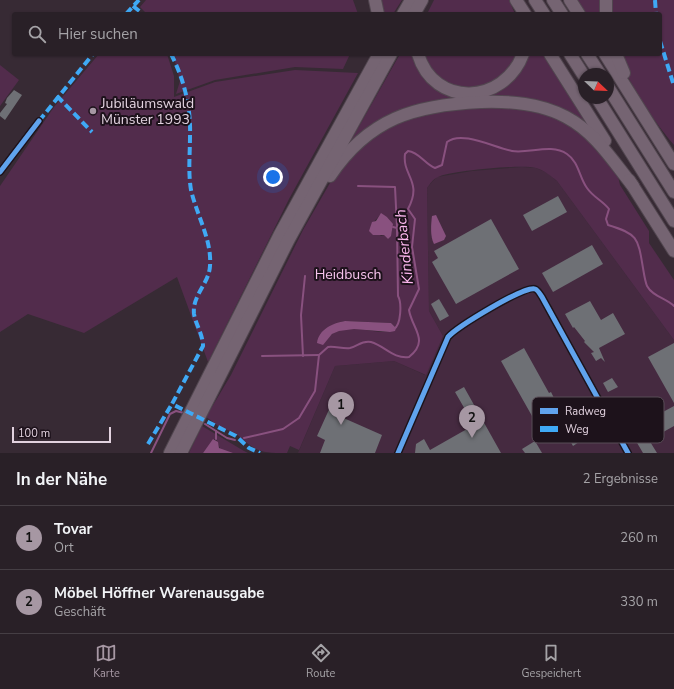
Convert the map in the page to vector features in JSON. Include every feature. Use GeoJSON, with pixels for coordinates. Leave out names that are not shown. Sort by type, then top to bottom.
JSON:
{"type":"FeatureCollection","features":[{"type":"Feature","properties":{"kind":"highway"},"geometry":{"type":"LineString","coordinates":[[375,0],[378,12]]}},
{"type":"Feature","properties":{"kind":"highway"},"geometry":{"type":"LineString","coordinates":[[403,12],[411,0]]}},
{"type":"Feature","properties":{"kind":"highway"},"geometry":{"type":"LineString","coordinates":[[415,12],[422,0]]}},
{"type":"Feature","properties":{"kind":"highway"},"geometry":{"type":"LineString","coordinates":[[423,12],[429,0]]}},
{"type":"Feature","properties":{"kind":"highway"},"geometry":{"type":"LineString","coordinates":[[513,0],[519,12]]}},
{"type":"Feature","properties":{"kind":"highway"},"geometry":{"type":"LineString","coordinates":[[516,0],[524,12]]}},
{"type":"Feature","properties":{"kind":"highway"},"geometry":{"type":"LineString","coordinates":[[535,0],[543,12]]}},
{"type":"Feature","properties":{"kind":"highway"},"geometry":{"type":"LineString","coordinates":[[553,0],[561,12]]}},
{"type":"Feature","properties":{"kind":"highway"},"geometry":{"type":"LineString","coordinates":[[570,0],[578,12]]}},
{"type":"Feature","properties":{"kind":"highway"},"geometry":{"type":"LineString","coordinates":[[606,0],[606,12]]}},
{"type":"Feature","properties":{"kind":"highway"},"geometry":{"type":"LineString","coordinates":[[336,131],[370,56]]}},
{"type":"Feature","properties":{"kind":"highway"},"geometry":{"type":"LineString","coordinates":[[170,453],[255,281],[378,56]]}},
{"type":"Feature","properties":{"kind":"highway"},"geometry":{"type":"LineString","coordinates":[[181,453],[289,238],[390,56]]}},
{"type":"Feature","properties":{"kind":"highway"},"geometry":{"type":"LineString","coordinates":[[419,56],[425,69],[438,83],[454,91],[472,94],[490,90],[504,82],[514,71],[522,56]]}},
{"type":"Feature","properties":{"kind":"highway"},"geometry":{"type":"LineString","coordinates":[[551,56],[674,251]]}},
{"type":"Feature","properties":{"kind":"highway"},"geometry":{"type":"LineString","coordinates":[[571,56],[579,68]]}},
{"type":"Feature","properties":{"kind":"highway"},"geometry":{"type":"LineString","coordinates":[[589,56],[596,68]]}},
{"type":"Feature","properties":{"kind":"highway"},"geometry":{"type":"LineString","coordinates":[[605,56],[644,114],[674,164]]}},
{"type":"Feature","properties":{"kind":"highway"},"geometry":{"type":"LineString","coordinates":[[617,56],[644,114]]}},
{"type":"Feature","properties":{"kind":"highway"},"geometry":{"type":"LineString","coordinates":[[614,97],[674,192]]}},
{"type":"Feature","properties":{"kind":"highway"},"geometry":{"type":"LineString","coordinates":[[289,238],[313,205],[333,172],[359,142],[380,126],[401,115],[439,105],[490,102],[515,103],[537,106],[557,113],[576,123],[594,137],[633,186]]}},
{"type":"Feature","properties":{"kind":"highway"},"geometry":{"type":"LineString","coordinates":[[602,104],[674,221]]}},
{"type":"Feature","properties":{"kind":"street"},"geometry":{"type":"LineString","coordinates":[[0,172],[39,121]]}},
{"type":"Feature","properties":{"kind":"street"},"geometry":{"type":"LineString","coordinates":[[398,453],[448,337],[464,324],[517,294],[533,289],[537,290],[542,296],[597,397]]}},
{"type":"Feature","properties":{"kind":"street"},"geometry":{"type":"LineString","coordinates":[[623,443],[628,453]]}},
{"type":"Feature","properties":{"kind":"shaded area"},"geometry":{"type":"Polygon","coordinates":[[[522,167],[536,168],[548,173],[557,181],[674,340],[674,453],[298,453],[335,366],[394,361],[425,375],[443,336],[429,311],[427,188],[437,177],[472,171],[522,167]]]}},
{"type":"Feature","properties":{"kind":"shaded area"},"geometry":{"type":"Polygon","coordinates":[[[381,213],[393,224],[391,236],[388,239],[384,235],[373,235],[369,231],[372,222],[376,221],[381,213]]]}},
{"type":"Feature","properties":{"kind":"shaded area"},"geometry":{"type":"Polygon","coordinates":[[[436,215],[446,236],[444,240],[434,244],[431,234],[431,223],[432,216],[436,215]]]}},
{"type":"Feature","properties":{"kind":"shaded area"},"geometry":{"type":"Polygon","coordinates":[[[345,321],[391,323],[396,328],[395,331],[390,332],[354,329],[339,331],[332,334],[323,345],[317,343],[318,338],[324,330],[336,323],[345,321]]]}},
{"type":"Feature","properties":{"kind":"shaded area"},"geometry":{"type":"Polygon","coordinates":[[[213,439],[218,442],[219,448],[233,453],[203,453],[213,439]]]}},
{"type":"Feature","properties":{"kind":"green space"},"geometry":{"type":"Polygon","coordinates":[[[146,0],[353,0],[357,12],[145,12],[140,7],[146,0]]]}},
{"type":"Feature","properties":{"kind":"green space"},"geometry":{"type":"Polygon","coordinates":[[[380,0],[402,0],[394,12],[383,12],[380,0]]]}},
{"type":"Feature","properties":{"kind":"green space"},"geometry":{"type":"Polygon","coordinates":[[[434,0],[509,0],[514,12],[428,12],[434,0]]]}},
{"type":"Feature","properties":{"kind":"green space"},"geometry":{"type":"Polygon","coordinates":[[[574,0],[603,0],[604,12],[582,12],[574,0]]]}},
{"type":"Feature","properties":{"kind":"green space"},"geometry":{"type":"Polygon","coordinates":[[[610,0],[674,0],[674,145],[642,102],[623,66],[620,56],[662,56],[662,12],[611,12],[610,0]]]}},
{"type":"Feature","properties":{"kind":"green space"},"geometry":{"type":"Polygon","coordinates":[[[97,56],[168,56],[174,76],[174,97],[215,82],[295,70],[358,73],[289,199],[208,362],[177,277],[84,333],[28,314],[0,332],[0,186],[54,107],[97,56]]]}},
{"type":"Feature","properties":{"kind":"green space"},"geometry":{"type":"Polygon","coordinates":[[[174,56],[349,56],[343,69],[295,67],[215,80],[176,94],[180,81],[174,56]]]}},
{"type":"Feature","properties":{"kind":"green space"},"geometry":{"type":"Polygon","coordinates":[[[399,56],[416,56],[427,77],[482,96],[524,56],[547,56],[596,134],[558,111],[448,101],[349,144],[399,56]]]}},
{"type":"Feature","properties":{"kind":"green space"},"geometry":{"type":"Polygon","coordinates":[[[425,56],[516,56],[512,65],[498,80],[491,84],[475,88],[451,85],[440,79],[432,69],[425,56]]]}},
{"type":"Feature","properties":{"kind":"green space"},"geometry":{"type":"Polygon","coordinates":[[[0,65],[19,80],[0,106],[0,65]]]}},
{"type":"Feature","properties":{"kind":"green space","name":"Heidbusch"},"geometry":{"type":"Polygon","coordinates":[[[476,108],[516,108],[552,116],[586,135],[618,176],[620,185],[649,231],[649,243],[674,280],[674,340],[557,181],[550,175],[539,169],[528,167],[456,172],[436,178],[427,188],[429,311],[443,336],[426,375],[394,361],[335,366],[299,450],[290,446],[287,453],[261,451],[235,434],[218,426],[206,417],[231,375],[303,230],[334,176],[361,146],[395,123],[435,111],[476,108]],[[380,215],[371,225],[381,236],[384,235],[388,239],[392,231],[392,225],[387,217],[380,215]],[[345,321],[336,323],[325,343],[332,334],[341,330],[351,329],[382,332],[390,331],[396,328],[391,323],[345,321]]]}},
{"type":"Feature","properties":{"kind":"green space"},"geometry":{"type":"Polygon","coordinates":[[[202,426],[248,453],[222,453],[216,439],[214,439],[203,453],[189,453],[202,426]]]}},
{"type":"Feature","properties":{"kind":"building"},"geometry":{"type":"Polygon","coordinates":[[[14,90],[22,95],[5,120],[0,116],[0,113],[7,104],[5,103],[7,98],[14,90]]]}},
{"type":"Feature","properties":{"kind":"building"},"geometry":{"type":"Polygon","coordinates":[[[558,196],[567,212],[532,231],[523,215],[558,196]]]}},
{"type":"Feature","properties":{"kind":"building"},"geometry":{"type":"Polygon","coordinates":[[[491,219],[519,269],[456,304],[432,262],[438,258],[434,251],[491,219]]]}},
{"type":"Feature","properties":{"kind":"building"},"geometry":{"type":"Polygon","coordinates":[[[592,245],[603,264],[553,292],[542,273],[592,245]]]}},
{"type":"Feature","properties":{"kind":"building"},"geometry":{"type":"Polygon","coordinates":[[[439,299],[449,316],[440,321],[431,304],[439,299]]]}},
{"type":"Feature","properties":{"kind":"building"},"geometry":{"type":"Polygon","coordinates":[[[590,301],[601,320],[613,313],[625,334],[599,348],[605,362],[601,358],[596,361],[591,353],[594,352],[584,342],[585,341],[574,327],[573,328],[565,314],[590,301]]]}},
{"type":"Feature","properties":{"kind":"building"},"geometry":{"type":"Polygon","coordinates":[[[674,343],[674,403],[648,357],[674,343]]]}},
{"type":"Feature","properties":{"kind":"building"},"geometry":{"type":"Polygon","coordinates":[[[524,348],[549,393],[551,392],[554,397],[532,397],[532,416],[501,361],[524,348]]]}},
{"type":"Feature","properties":{"kind":"building"},"geometry":{"type":"Polygon","coordinates":[[[612,378],[618,387],[608,392],[603,383],[612,378]]]}},
{"type":"Feature","properties":{"kind":"building"},"geometry":{"type":"Polygon","coordinates":[[[464,387],[501,453],[415,453],[416,444],[424,439],[430,450],[474,425],[455,392],[464,387]]]}},
{"type":"Feature","properties":{"kind":"building"},"geometry":{"type":"Polygon","coordinates":[[[332,403],[342,407],[339,416],[382,435],[375,453],[320,453],[325,440],[317,436],[332,403]]]}},
{"type":"Feature","properties":{"kind":"building"},"geometry":{"type":"Polygon","coordinates":[[[674,406],[674,426],[664,432],[664,419],[664,411],[674,406]]]}},
{"type":"Feature","properties":{"kind":"building"},"geometry":{"type":"Polygon","coordinates":[[[532,443],[536,443],[542,453],[525,453],[522,449],[532,443]]]}},
{"type":"Feature","properties":{"kind":"building"},"geometry":{"type":"Polygon","coordinates":[[[637,443],[651,443],[657,453],[643,453],[637,443]]]}},
{"type":"Feature","properties":{"kind":"waterway","name":"Kinderbach"},"geometry":{"type":"LineString","coordinates":[[244,438],[283,429],[299,418],[315,391],[319,355],[328,347],[350,348],[363,342],[371,342],[398,356],[409,357],[415,351],[419,340],[409,310],[419,289],[412,247],[415,219],[408,209],[412,200],[413,192],[413,185],[405,162],[405,154],[408,151],[419,156],[435,168],[442,165],[447,142],[453,139],[461,138],[479,141],[512,151],[519,152],[554,149],[567,154],[574,161],[587,188],[609,209],[606,219],[608,225],[625,231],[635,239],[640,250],[647,286],[653,293],[674,306]]}},
{"type":"Feature","properties":{"kind":"waterway"},"geometry":{"type":"LineString","coordinates":[[358,186],[395,187],[397,227]]}},
{"type":"Feature","properties":{"kind":"waterway"},"geometry":{"type":"LineString","coordinates":[[393,227],[397,228],[398,296],[400,308],[398,323],[394,329]]}},
{"type":"Feature","properties":{"kind":"waterway"},"geometry":{"type":"LineString","coordinates":[[303,356],[301,315],[305,276]]}},
{"type":"Feature","properties":{"kind":"waterway"},"geometry":{"type":"LineString","coordinates":[[262,356],[319,355]]}},
{"type":"Feature","properties":{"kind":"waterway","name":"Kinderbach"},"geometry":{"type":"LineString","coordinates":[[151,453],[170,414],[176,411],[184,413]]}},
{"type":"Feature","properties":{"kind":"waterway","name":"Kinderbach"},"geometry":{"type":"LineString","coordinates":[[205,424],[227,438],[235,440]]}},
{"type":"Feature","properties":{"kind":"waterway","name":"Kinderbach"},"geometry":{"type":"LineString","coordinates":[[216,431],[216,439]]}},
{"type":"Feature","properties":{"kind":"marked path"},"geometry":{"type":"LineString","coordinates":[[128,12],[139,0]]}},
{"type":"Feature","properties":{"kind":"marked path"},"geometry":{"type":"LineString","coordinates":[[655,0],[656,12]]}},
{"type":"Feature","properties":{"kind":"marked path"},"geometry":{"type":"LineString","coordinates":[[133,6],[140,12]]}},
{"type":"Feature","properties":{"kind":"marked path"},"geometry":{"type":"LineString","coordinates":[[662,47],[674,86]]}},
{"type":"Feature","properties":{"kind":"marked path"},"geometry":{"type":"LineString","coordinates":[[39,121],[91,56]]}},
{"type":"Feature","properties":{"kind":"marked path"},"geometry":{"type":"LineString","coordinates":[[172,56],[180,73],[188,104],[190,125],[189,170],[191,190],[209,247],[210,256],[209,272],[194,307],[194,314],[202,338],[203,346],[172,404],[236,436],[249,448],[260,453]]}},
{"type":"Feature","properties":{"kind":"marked path"},"geometry":{"type":"LineString","coordinates":[[57,96],[92,132]]}},
{"type":"Feature","properties":{"kind":"marked path"},"geometry":{"type":"LineString","coordinates":[[148,444],[172,404]]}},
{"type":"Feature","properties":{"kind":"marked path"},"geometry":{"type":"LineString","coordinates":[[335,412],[337,410],[341,411]]}},
{"type":"Feature","properties":{"kind":"cycle path"},"geometry":{"type":"LineString","coordinates":[[0,172],[39,121]]}},
{"type":"Feature","properties":{"kind":"cycle path"},"geometry":{"type":"LineString","coordinates":[[398,453],[448,337],[477,316],[518,293],[535,289],[538,291],[597,397]]}},
{"type":"Feature","properties":{"kind":"cycle path"},"geometry":{"type":"LineString","coordinates":[[622,443],[628,453]]}},
{"type":"Feature","properties":{"kind":"place","name":"Jubiläumswald Münster 1993"},"geometry":{"type":"Point","coordinates":[93,111]}},
{"type":"Feature","properties":{"kind":"place","name":"Tovar"},"geometry":{"type":"Point","coordinates":[341,425]}},
{"type":"Feature","properties":{"kind":"place","name":"Möbel Höffner Warenausgabe"},"geometry":{"type":"Point","coordinates":[472,438]}}]}
